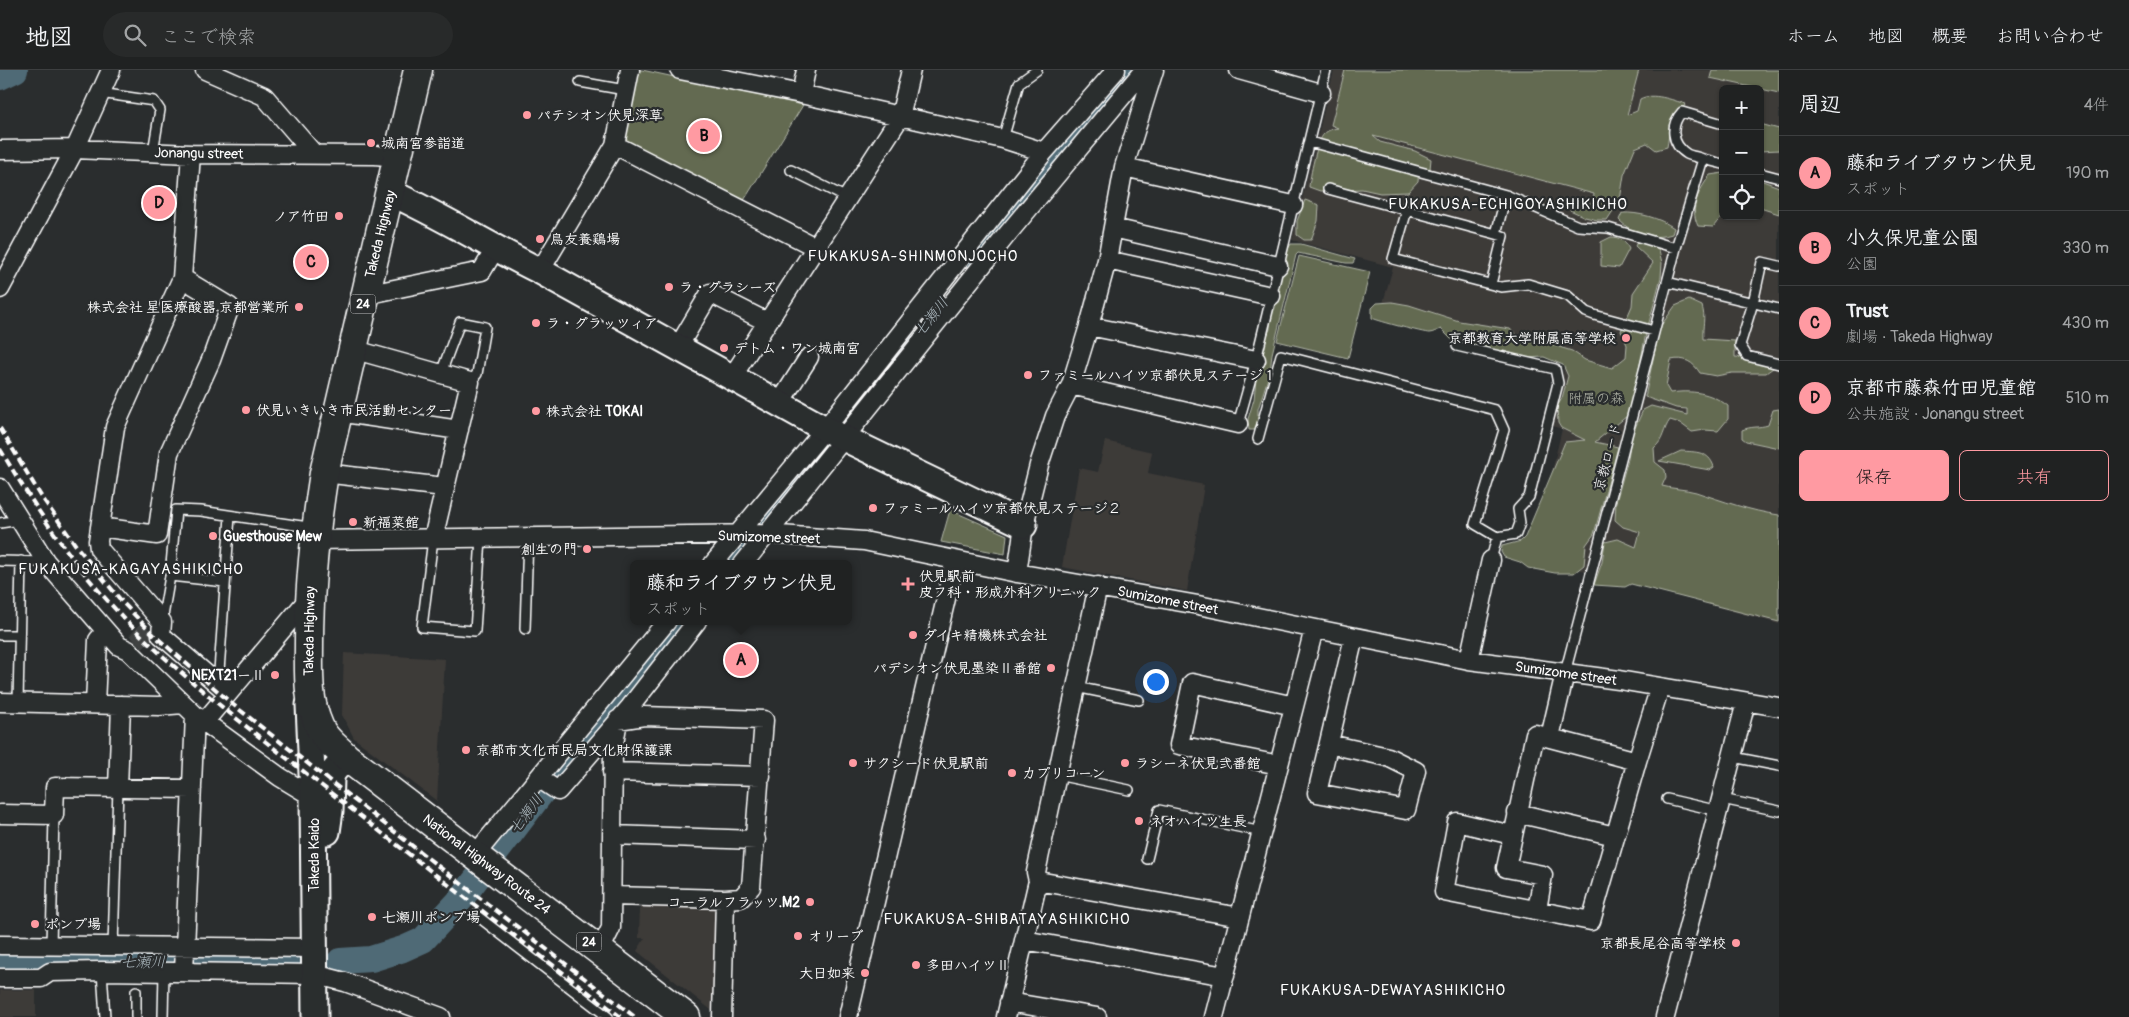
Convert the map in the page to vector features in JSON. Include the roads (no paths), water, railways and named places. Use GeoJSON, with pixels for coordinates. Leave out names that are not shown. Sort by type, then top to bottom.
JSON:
{"type":"FeatureCollection","features":[{"type":"Feature","properties":{"kind":"highway","name":"Takeda Highway"},"geometry":{"type":"LineString","coordinates":[[309,695],[309,598],[314,534],[324,473],[352,349],[391,193],[418,70]]}},
{"type":"Feature","properties":{"kind":"highway","name":"National Highway Route 24"},"geometry":{"type":"LineString","coordinates":[[309,695],[320,728],[327,739],[346,757],[686,1017]]}},
{"type":"Feature","properties":{"kind":"street"},"geometry":{"type":"LineString","coordinates":[[0,289],[75,149],[111,70]]}},
{"type":"Feature","properties":{"kind":"street"},"geometry":{"type":"LineString","coordinates":[[205,70],[264,96],[314,154]]}},
{"type":"Feature","properties":{"kind":"street"},"geometry":{"type":"LineString","coordinates":[[540,271],[615,145],[630,70]]}},
{"type":"Feature","properties":{"kind":"street"},"geometry":{"type":"LineString","coordinates":[[680,70],[801,94],[1004,139],[1044,152]]}},
{"type":"Feature","properties":{"kind":"street"},"geometry":{"type":"LineString","coordinates":[[801,94],[806,70]]}},
{"type":"Feature","properties":{"kind":"street"},"geometry":{"type":"LineString","coordinates":[[732,377],[900,117],[910,70]]}},
{"type":"Feature","properties":{"kind":"street"},"geometry":{"type":"LineString","coordinates":[[746,560],[834,434],[1044,152],[1116,70]]}},
{"type":"Feature","properties":{"kind":"street"},"geometry":{"type":"LineString","coordinates":[[717,560],[834,434],[1006,237],[1144,70]]}},
{"type":"Feature","properties":{"kind":"street"},"geometry":{"type":"LineString","coordinates":[[1017,573],[1024,525],[1039,465],[1055,416],[1071,385],[1089,326],[1107,260],[1124,167],[1154,70]]}},
{"type":"Feature","properties":{"kind":"street"},"geometry":{"type":"LineString","coordinates":[[1239,70],[1321,93]]}},
{"type":"Feature","properties":{"kind":"street"},"geometry":{"type":"LineString","coordinates":[[615,145],[816,247]]}},
{"type":"Feature","properties":{"kind":"street","name":"Jonangu street"},"geometry":{"type":"LineString","coordinates":[[0,150],[75,149],[191,154],[314,154],[398,157]]}},
{"type":"Feature","properties":{"kind":"street"},"geometry":{"type":"LineString","coordinates":[[191,154],[182,278],[114,427],[100,527],[99,549],[155,620],[161,635],[223,689]]}},
{"type":"Feature","properties":{"kind":"street"},"geometry":{"type":"LineString","coordinates":[[1124,167],[1293,205]]}},
{"type":"Feature","properties":{"kind":"street"},"geometry":{"type":"LineString","coordinates":[[391,193],[540,271],[834,434],[1024,525]]}},
{"type":"Feature","properties":{"kind":"street"},"geometry":{"type":"LineString","coordinates":[[1113,228],[1278,266]]}},
{"type":"Feature","properties":{"kind":"street"},"geometry":{"type":"LineString","coordinates":[[365,295],[482,271],[495,249]]}},
{"type":"Feature","properties":{"kind":"street"},"geometry":{"type":"LineString","coordinates":[[1107,260],[1271,296]]}},
{"type":"Feature","properties":{"kind":"street"},"geometry":{"type":"LineString","coordinates":[[100,527],[157,535],[169,453],[211,360],[230,308],[182,278]]}},
{"type":"Feature","properties":{"kind":"street"},"geometry":{"type":"LineString","coordinates":[[678,347],[710,293],[767,322]]}},
{"type":"Feature","properties":{"kind":"street"},"geometry":{"type":"LineString","coordinates":[[1089,326],[1256,360]]}},
{"type":"Feature","properties":{"kind":"street"},"geometry":{"type":"LineString","coordinates":[[352,349],[470,382],[433,539]]}},
{"type":"Feature","properties":{"kind":"street"},"geometry":{"type":"LineString","coordinates":[[779,404],[809,357]]}},
{"type":"Feature","properties":{"kind":"street"},"geometry":{"type":"LineString","coordinates":[[1071,385],[1238,424]]}},
{"type":"Feature","properties":{"kind":"street"},"geometry":{"type":"LineString","coordinates":[[338,412],[459,430]]}},
{"type":"Feature","properties":{"kind":"street"},"geometry":{"type":"LineString","coordinates":[[324,473],[444,487]]}},
{"type":"Feature","properties":{"kind":"street"},"geometry":{"type":"LineString","coordinates":[[0,488],[46,562],[119,646],[132,646],[194,714],[280,777],[313,797]]}},
{"type":"Feature","properties":{"kind":"street","name":"Sumizome street"},"geometry":{"type":"LineString","coordinates":[[314,534],[433,539],[764,534],[864,541],[1017,573],[1098,586],[1469,660],[1565,673],[1779,707]]}},
{"type":"Feature","properties":{"kind":"street"},"geometry":{"type":"LineString","coordinates":[[848,1017],[956,560]]}},
{"type":"Feature","properties":{"kind":"street"},"geometry":{"type":"LineString","coordinates":[[1469,660],[1492,560]]}},
{"type":"Feature","properties":{"kind":"street"},"geometry":{"type":"LineString","coordinates":[[1097,1017],[1008,1010],[1038,881],[1036,872],[1098,586]]}},
{"type":"Feature","properties":{"kind":"street"},"geometry":{"type":"LineString","coordinates":[[185,960],[194,714],[223,689],[309,598]]}},
{"type":"Feature","properties":{"kind":"street"},"geometry":{"type":"LineString","coordinates":[[482,860],[546,783],[663,625]]}},
{"type":"Feature","properties":{"kind":"street"},"geometry":{"type":"LineString","coordinates":[[546,783],[558,790],[618,720],[694,625]]}},
{"type":"Feature","properties":{"kind":"street"},"geometry":{"type":"LineString","coordinates":[[1214,1017],[1314,629]]}},
{"type":"Feature","properties":{"kind":"street"},"geometry":{"type":"LineString","coordinates":[[95,704],[98,640],[106,631]]}},
{"type":"Feature","properties":{"kind":"street"},"geometry":{"type":"LineString","coordinates":[[1329,744],[1388,757],[1416,771],[1406,810],[1317,794],[1354,637]]}},
{"type":"Feature","properties":{"kind":"street"},"geometry":{"type":"LineString","coordinates":[[1550,737],[1565,673]]}},
{"type":"Feature","properties":{"kind":"street"},"geometry":{"type":"LineString","coordinates":[[1279,765],[1179,745],[1192,683],[1294,706]]}},
{"type":"Feature","properties":{"kind":"street"},"geometry":{"type":"LineString","coordinates":[[1512,835],[1457,822],[1444,892],[1591,921],[1660,688]]}},
{"type":"Feature","properties":{"kind":"street","name":"Takeda Kaido"},"geometry":{"type":"LineString","coordinates":[[309,695],[313,797],[315,1016]]}},
{"type":"Feature","properties":{"kind":"street"},"geometry":{"type":"LineString","coordinates":[[0,702],[121,705],[194,714]]}},
{"type":"Feature","properties":{"kind":"street"},"geometry":{"type":"LineString","coordinates":[[1666,1017],[1746,702]]}},
{"type":"Feature","properties":{"kind":"street"},"geometry":{"type":"LineString","coordinates":[[118,788],[121,705]]}},
{"type":"Feature","properties":{"kind":"street"},"geometry":{"type":"LineString","coordinates":[[612,896],[725,899],[740,898],[752,887],[764,720],[644,716],[618,720]]}},
{"type":"Feature","properties":{"kind":"street"},"geometry":{"type":"LineString","coordinates":[[600,950],[611,928],[612,772],[613,750],[618,720]]}},
{"type":"Feature","properties":{"kind":"street"},"geometry":{"type":"LineString","coordinates":[[1537,910],[1543,875],[1506,868],[1535,734],[1637,761]]}},
{"type":"Feature","properties":{"kind":"street"},"geometry":{"type":"LineString","coordinates":[[314,879],[324,848],[330,811],[331,778],[333,772],[346,757]]}},
{"type":"Feature","properties":{"kind":"street"},"geometry":{"type":"LineString","coordinates":[[612,772],[761,776]]}},
{"type":"Feature","properties":{"kind":"street"},"geometry":{"type":"LineString","coordinates":[[0,814],[54,815],[55,787],[192,789]]}},
{"type":"Feature","properties":{"kind":"street"},"geometry":{"type":"LineString","coordinates":[[1517,813],[1615,836]]}},
{"type":"Feature","properties":{"kind":"street"},"geometry":{"type":"LineString","coordinates":[[613,835],[756,840]]}},
{"type":"Feature","properties":{"kind":"street"},"geometry":{"type":"LineString","coordinates":[[1038,881],[1240,918]]}},
{"type":"Feature","properties":{"kind":"street"},"geometry":{"type":"LineString","coordinates":[[722,1017],[725,899]]}},
{"type":"Feature","properties":{"kind":"street"},"geometry":{"type":"LineString","coordinates":[[1024,940],[1225,976]]}},
{"type":"Feature","properties":{"kind":"street"},"geometry":{"type":"LineString","coordinates":[[0,945],[51,960],[110,962],[185,960],[314,948]]}},
{"type":"Feature","properties":{"kind":"street"},"geometry":{"type":"LineString","coordinates":[[51,960],[110,962],[164,972],[185,960],[314,974],[345,982],[403,1011],[441,1017]]}},
{"type":"Feature","properties":{"kind":"street"},"geometry":{"type":"LineString","coordinates":[[0,978],[41,978],[51,960]]}},
{"type":"Feature","properties":{"kind":"lane"},"geometry":{"type":"LineString","coordinates":[[1004,139],[1019,83],[1037,70]]}},
{"type":"Feature","properties":{"kind":"lane"},"geometry":{"type":"LineString","coordinates":[[1238,424],[1256,360],[1326,70]]}},
{"type":"Feature","properties":{"kind":"lane"},"geometry":{"type":"LineString","coordinates":[[580,82],[625,90]]}},
{"type":"Feature","properties":{"kind":"lane"},"geometry":{"type":"LineString","coordinates":[[100,93],[154,101],[160,110],[153,152]]}},
{"type":"Feature","properties":{"kind":"lane"},"geometry":{"type":"LineString","coordinates":[[1719,123],[1682,112],[1675,120],[1674,136],[1676,145],[1687,154],[1719,163]]}},
{"type":"Feature","properties":{"kind":"lane"},"geometry":{"type":"LineString","coordinates":[[1310,142],[1506,195],[1578,226],[1608,228],[1676,248]]}},
{"type":"Feature","properties":{"kind":"lane","name":"京教ロード"},"geometry":{"type":"LineString","coordinates":[[1565,673],[1676,248],[1703,159]]}},
{"type":"Feature","properties":{"kind":"lane"},"geometry":{"type":"LineString","coordinates":[[791,170],[847,198]]}},
{"type":"Feature","properties":{"kind":"lane"},"geometry":{"type":"LineString","coordinates":[[1764,174],[1779,178]]}},
{"type":"Feature","properties":{"kind":"lane"},"geometry":{"type":"LineString","coordinates":[[1328,189],[1503,236],[1491,284]]}},
{"type":"Feature","properties":{"kind":"lane"},"geometry":{"type":"LineString","coordinates":[[1496,234],[1506,195]]}},
{"type":"Feature","properties":{"kind":"lane"},"geometry":{"type":"LineString","coordinates":[[1407,210],[1393,259],[1501,288],[1528,284],[1568,296],[1586,312],[1594,315],[1654,330]]}},
{"type":"Feature","properties":{"kind":"lane"},"geometry":{"type":"LineString","coordinates":[[1779,266],[1762,262],[1753,303],[1740,344],[1747,356],[1779,364]]}},
{"type":"Feature","properties":{"kind":"lane"},"geometry":{"type":"LineString","coordinates":[[1667,282],[1779,309]]}},
{"type":"Feature","properties":{"kind":"lane"},"geometry":{"type":"LineString","coordinates":[[441,373],[460,322],[485,327],[477,374],[470,382]]}},
{"type":"Feature","properties":{"kind":"lane"},"geometry":{"type":"LineString","coordinates":[[1258,439],[1281,355],[1495,410],[1504,430],[1475,524],[1497,537],[1516,534],[1520,522],[1518,509],[1529,498],[1558,383],[1555,369],[1457,346]]}},
{"type":"Feature","properties":{"kind":"lane"},"geometry":{"type":"LineString","coordinates":[[155,620],[170,576],[176,510],[201,511],[230,516],[314,534]]}},
{"type":"Feature","properties":{"kind":"lane"},"geometry":{"type":"LineString","coordinates":[[223,689],[225,582],[230,516]]}},
{"type":"Feature","properties":{"kind":"lane"},"geometry":{"type":"LineString","coordinates":[[0,523],[20,520]]}},
{"type":"Feature","properties":{"kind":"lane"},"geometry":{"type":"LineString","coordinates":[[1492,560],[1497,537]]}},
{"type":"Feature","properties":{"kind":"lane"},"geometry":{"type":"LineString","coordinates":[[433,539],[422,627],[475,631],[481,538]]}},
{"type":"Feature","properties":{"kind":"lane"},"geometry":{"type":"LineString","coordinates":[[525,629],[528,538]]}},
{"type":"Feature","properties":{"kind":"lane"},"geometry":{"type":"LineString","coordinates":[[0,561],[46,562]]}},
{"type":"Feature","properties":{"kind":"lane"},"geometry":{"type":"LineString","coordinates":[[18,702],[21,561]]}},
{"type":"Feature","properties":{"kind":"lane"},"geometry":{"type":"LineString","coordinates":[[170,576],[225,582]]}},
{"type":"Feature","properties":{"kind":"lane"},"geometry":{"type":"LineString","coordinates":[[0,634],[19,635]]}},
{"type":"Feature","properties":{"kind":"lane"},"geometry":{"type":"LineString","coordinates":[[1076,687],[1139,700]]}},
{"type":"Feature","properties":{"kind":"lane"},"geometry":{"type":"LineString","coordinates":[[1733,757],[1779,766]]}},
{"type":"Feature","properties":{"kind":"lane"},"geometry":{"type":"LineString","coordinates":[[1057,775],[1129,790]]}},
{"type":"Feature","properties":{"kind":"lane"},"geometry":{"type":"LineString","coordinates":[[105,1017],[110,962],[118,788]]}},
{"type":"Feature","properties":{"kind":"lane"},"geometry":{"type":"LineString","coordinates":[[1667,799],[1779,811]]}},
{"type":"Feature","properties":{"kind":"lane"},"geometry":{"type":"LineString","coordinates":[[1147,859],[1159,810],[1262,832]]}},
{"type":"Feature","properties":{"kind":"lane"},"geometry":{"type":"LineString","coordinates":[[51,960],[54,815]]}},
{"type":"Feature","properties":{"kind":"lane"},"geometry":{"type":"LineString","coordinates":[[476,915],[608,1017]]}},
{"type":"Feature","properties":{"kind":"lane"},"geometry":{"type":"LineString","coordinates":[[163,1017],[164,972]]}},
{"type":"Feature","properties":{"kind":"lane"},"geometry":{"type":"LineString","coordinates":[[136,991],[136,1017]]}},
{"type":"Feature","properties":{"kind":"waterway"},"geometry":{"type":"LineString","coordinates":[[0,77],[15,70]]}},
{"type":"Feature","properties":{"kind":"waterway","name":"七瀬川"},"geometry":{"type":"LineString","coordinates":[[977,258],[1130,70]]}},
{"type":"Feature","properties":{"kind":"waterway","name":"七瀬川"},"geometry":{"type":"LineString","coordinates":[[734,560],[790,484],[906,347]]}},
{"type":"Feature","properties":{"kind":"waterway","name":"七瀬川"},"geometry":{"type":"LineString","coordinates":[[340,961],[371,959],[403,949],[423,940],[461,899],[552,779],[568,762],[624,691],[636,681],[681,625]]}},
{"type":"Feature","properties":{"kind":"waterway","name":"七瀬川"},"geometry":{"type":"LineString","coordinates":[[0,963],[287,962]]}},
{"type":"Feature","properties":{"kind":"tunnel"},"geometry":{"type":"LineString","coordinates":[[136,642],[150,627]]}},
{"type":"Feature","properties":{"kind":"railway"},"geometry":{"type":"LineString","coordinates":[[0,428],[41,496],[77,547],[124,604],[154,635],[231,703],[429,859],[635,1017]]}},
{"type":"Feature","properties":{"kind":"railway"},"geometry":{"type":"LineString","coordinates":[[0,449],[40,512],[84,573],[117,611],[167,660],[276,750],[621,1017]]}},
{"type":"Feature","properties":{"kind":"place","name":"パテシオン伏見深草"},"geometry":{"type":"Point","coordinates":[527,115]}},
{"type":"Feature","properties":{"kind":"place","name":"小久保児童公園"},"geometry":{"type":"Point","coordinates":[704,136]}},
{"type":"Feature","properties":{"kind":"place","name":"城南宮参詣道"},"geometry":{"type":"Point","coordinates":[371,143]}},
{"type":"Feature","properties":{"kind":"place","name":"京都市藤森竹田児童館"},"geometry":{"type":"Point","coordinates":[159,203]}},
{"type":"Feature","properties":{"kind":"place","name":"ノア竹田"},"geometry":{"type":"Point","coordinates":[339,216]}},
{"type":"Feature","properties":{"kind":"place","name":"鳥友養鶏場"},"geometry":{"type":"Point","coordinates":[540,239]}},
{"type":"Feature","properties":{"kind":"place","name":"Trust"},"geometry":{"type":"Point","coordinates":[311,262]}},
{"type":"Feature","properties":{"kind":"place","name":"ラ・グラシーズ"},"geometry":{"type":"Point","coordinates":[669,287]}},
{"type":"Feature","properties":{"kind":"place","name":"株式会社 星医療酸器 京都営業所"},"geometry":{"type":"Point","coordinates":[299,307]}},
{"type":"Feature","properties":{"kind":"place","name":"ラ・グラッツィア"},"geometry":{"type":"Point","coordinates":[536,323]}},
{"type":"Feature","properties":{"kind":"place","name":"京都教育大学附属高等学校"},"geometry":{"type":"Point","coordinates":[1626,338]}},
{"type":"Feature","properties":{"kind":"place","name":"デトム・ワン城南宮"},"geometry":{"type":"Point","coordinates":[724,348]}},
{"type":"Feature","properties":{"kind":"place","name":"ファミールハイツ京都伏見ステージ１"},"geometry":{"type":"Point","coordinates":[1028,375]}},
{"type":"Feature","properties":{"kind":"place","name":"伏見いきいき市民活動センター"},"geometry":{"type":"Point","coordinates":[246,410]}},
{"type":"Feature","properties":{"kind":"place","name":"株式会社 TOKAI"},"geometry":{"type":"Point","coordinates":[536,411]}},
{"type":"Feature","properties":{"kind":"place","name":"ファミールハイツ京都伏見ステージ２"},"geometry":{"type":"Point","coordinates":[873,508]}},
{"type":"Feature","properties":{"kind":"place","name":"新福菜館"},"geometry":{"type":"Point","coordinates":[353,522]}},
{"type":"Feature","properties":{"kind":"place","name":"Guesthouse Mew"},"geometry":{"type":"Point","coordinates":[213,536]}},
{"type":"Feature","properties":{"kind":"place","name":"創生の門"},"geometry":{"type":"Point","coordinates":[587,549]}},
{"type":"Feature","properties":{"kind":"place","name":"伏見駅前 皮フ科・形成外科クリニック"},"geometry":{"type":"Point","coordinates":[908,584]}},
{"type":"Feature","properties":{"kind":"place","name":"ダイキ精機株式会社"},"geometry":{"type":"Point","coordinates":[913,635]}},
{"type":"Feature","properties":{"kind":"place","name":"藤和ライブタウン伏見"},"geometry":{"type":"Point","coordinates":[741,660]}},
{"type":"Feature","properties":{"kind":"place","name":"パデシオン伏見墨染Ⅱ番館"},"geometry":{"type":"Point","coordinates":[1051,668]}},
{"type":"Feature","properties":{"kind":"place","name":"NEXT21ーⅡ"},"geometry":{"type":"Point","coordinates":[275,675]}},
{"type":"Feature","properties":{"kind":"place","name":"京都市文化市民局文化財保護課"},"geometry":{"type":"Point","coordinates":[466,750]}},
{"type":"Feature","properties":{"kind":"place","name":"サクシード伏見駅前"},"geometry":{"type":"Point","coordinates":[853,763]}},
{"type":"Feature","properties":{"kind":"place","name":"ラシーネ伏見弐番館"},"geometry":{"type":"Point","coordinates":[1125,763]}},
{"type":"Feature","properties":{"kind":"place","name":"カプリコーン"},"geometry":{"type":"Point","coordinates":[1012,773]}},
{"type":"Feature","properties":{"kind":"place","name":"ネオハイツ生長"},"geometry":{"type":"Point","coordinates":[1139,821]}},
{"type":"Feature","properties":{"kind":"place","name":"コーラルフラッツ.M2"},"geometry":{"type":"Point","coordinates":[810,902]}},
{"type":"Feature","properties":{"kind":"place","name":"七瀬川ポンプ場"},"geometry":{"type":"Point","coordinates":[372,917]}},
{"type":"Feature","properties":{"kind":"place","name":"ポンプ場"},"geometry":{"type":"Point","coordinates":[35,924]}},
{"type":"Feature","properties":{"kind":"place","name":"オリーブ"},"geometry":{"type":"Point","coordinates":[798,936]}},
{"type":"Feature","properties":{"kind":"place","name":"京都長尾谷高等学校"},"geometry":{"type":"Point","coordinates":[1736,943]}},
{"type":"Feature","properties":{"kind":"place","name":"多田ハイツⅡ"},"geometry":{"type":"Point","coordinates":[916,965]}},
{"type":"Feature","properties":{"kind":"place","name":"大日如来"},"geometry":{"type":"Point","coordinates":[865,973]}},
{"type":"Feature","properties":{"kind":"district","name":"FUKAKUSA-ECHIGOYASHIKICHO"},"geometry":{"type":"Point","coordinates":[1508,204]}},
{"type":"Feature","properties":{"kind":"district","name":"FUKAKUSA-SHINMONJOCHO"},"geometry":{"type":"Point","coordinates":[913,256]}},
{"type":"Feature","properties":{"kind":"district","name":"FUKAKUSA-KAGAYASHIKICHO"},"geometry":{"type":"Point","coordinates":[131,569]}},
{"type":"Feature","properties":{"kind":"district","name":"FUKAKUSA-SHIBATAYASHIKICHO"},"geometry":{"type":"Point","coordinates":[1007,919]}},
{"type":"Feature","properties":{"kind":"district","name":"FUKAKUSA-DEWAYASHIKICHO"},"geometry":{"type":"Point","coordinates":[1393,990]}},
{"type":"Feature","properties":{"kind":"park label","name":"附属の森"},"geometry":{"type":"Point","coordinates":[1596,398]}}]}
